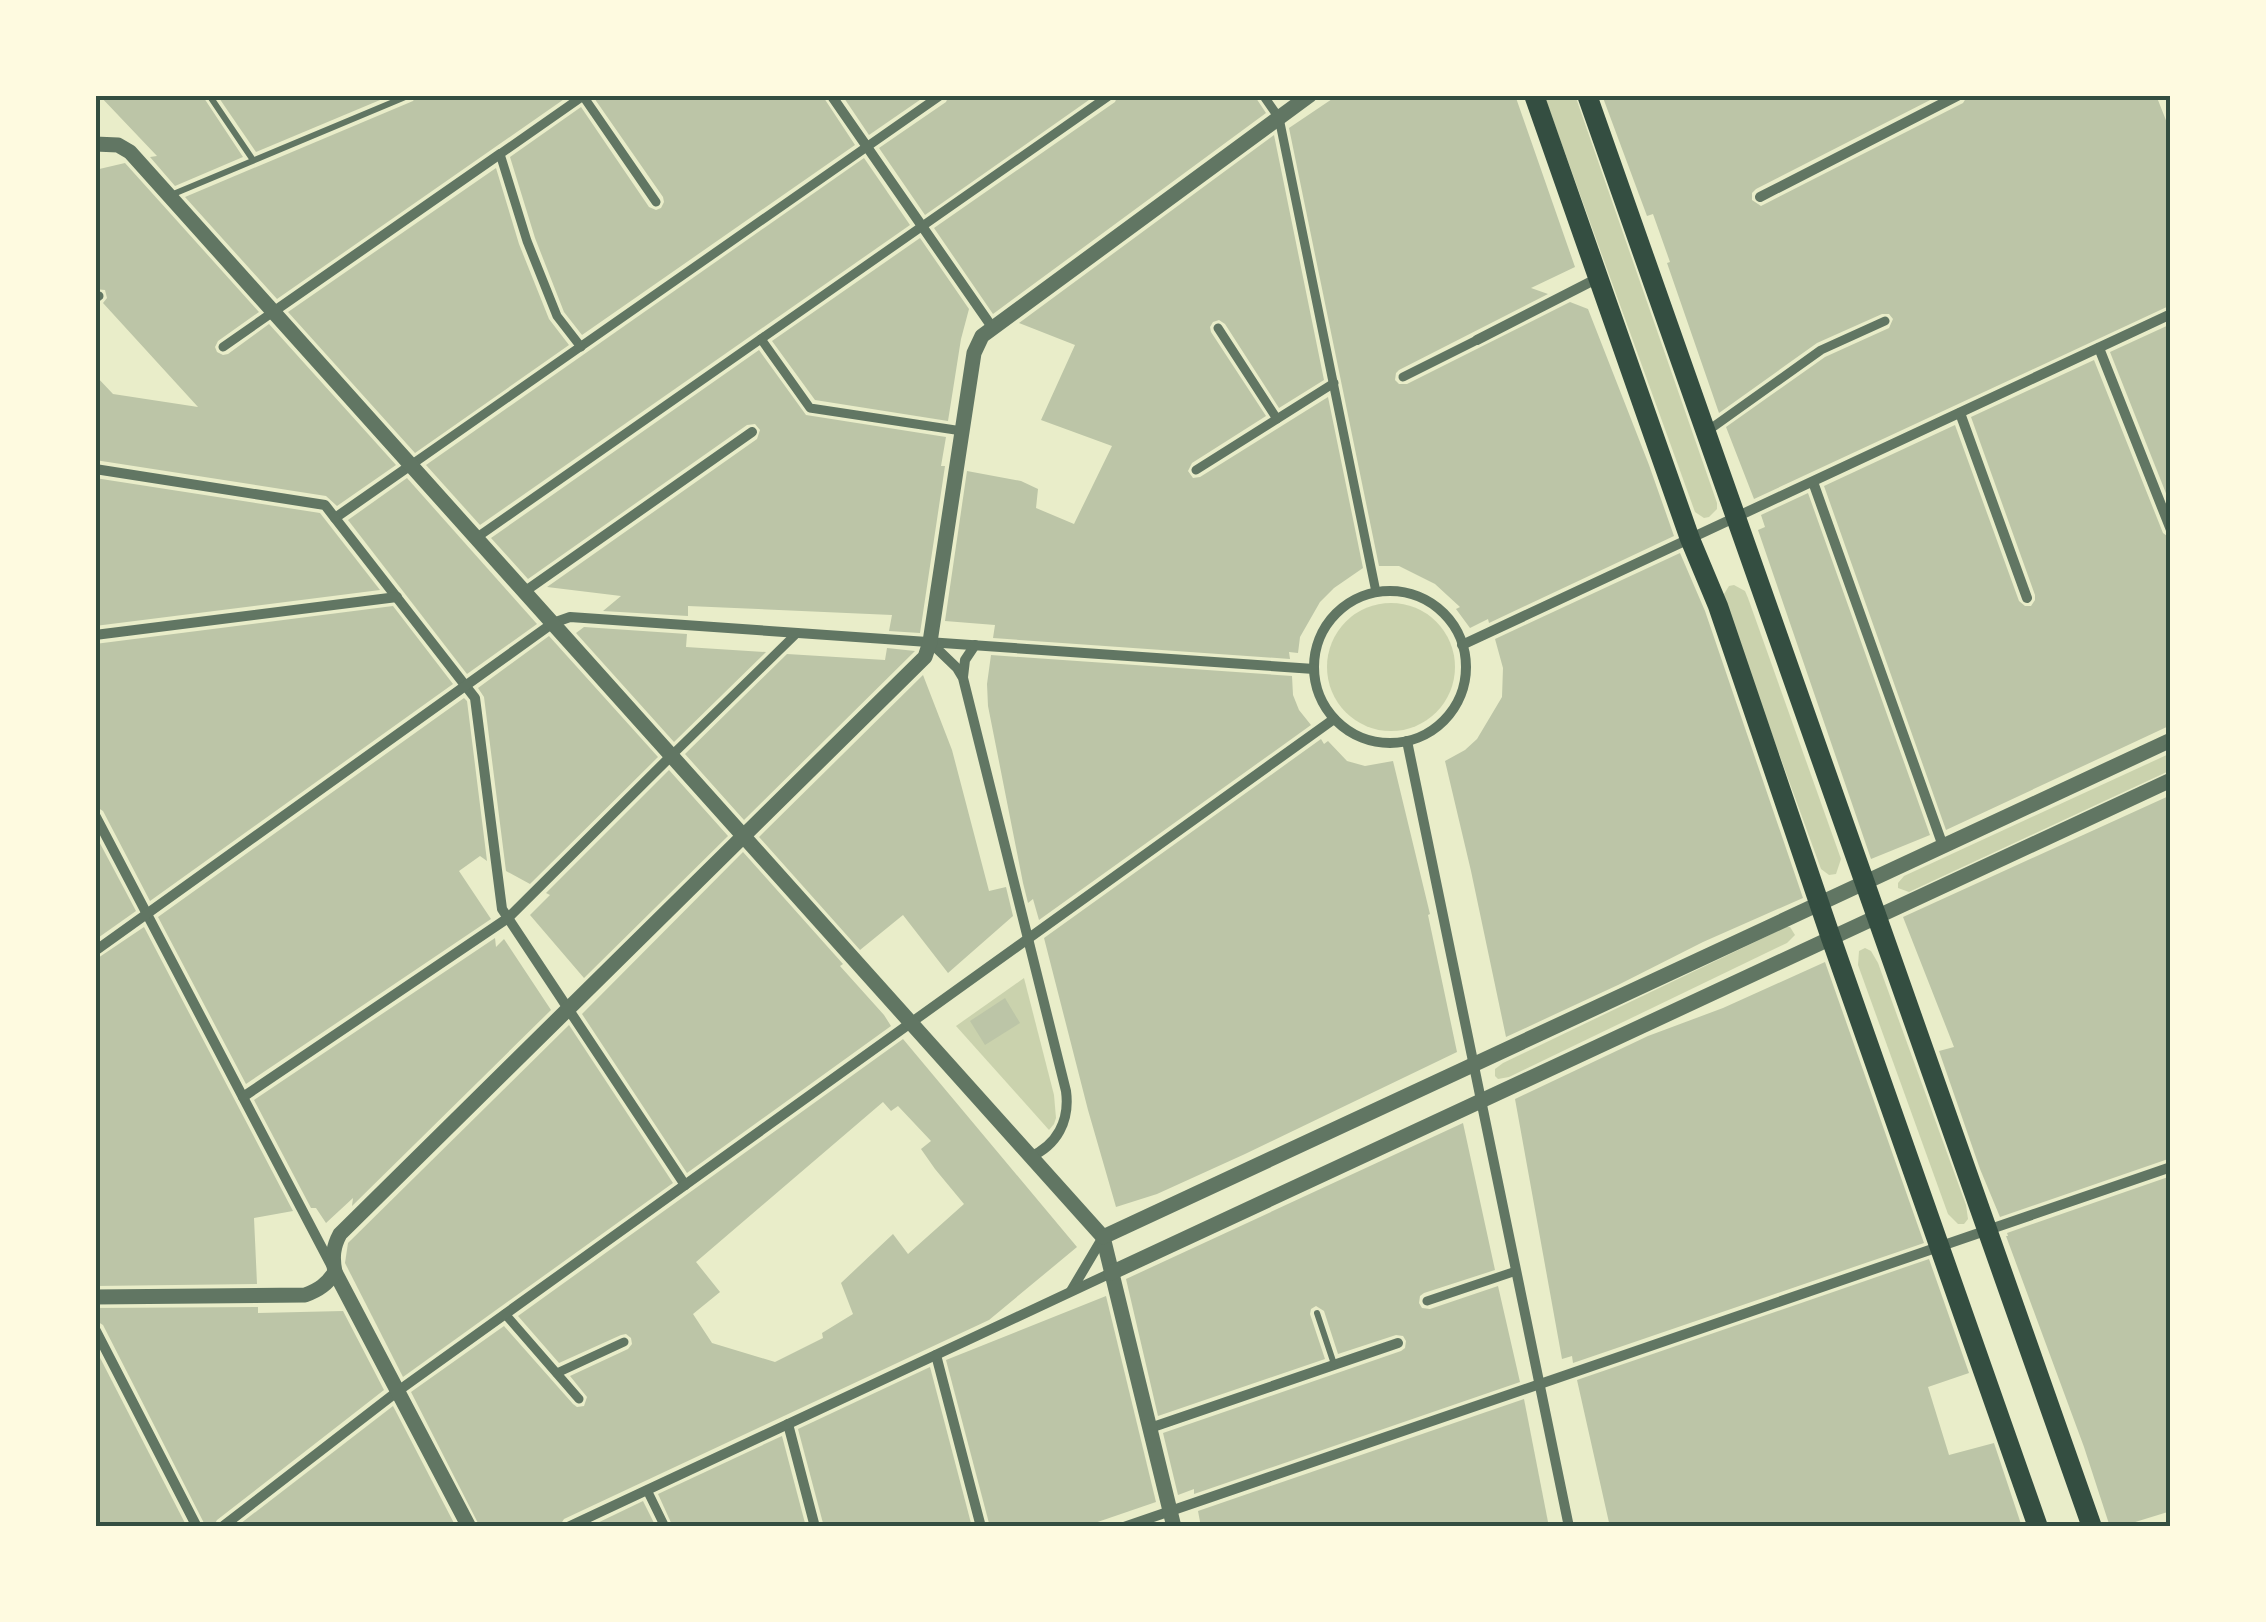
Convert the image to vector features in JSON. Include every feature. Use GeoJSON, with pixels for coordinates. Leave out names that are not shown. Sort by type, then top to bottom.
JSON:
{"type":"FeatureCollection","features":[{"type":"Feature","properties":{"kind":"main road"},"geometry":{"type":"LineString","coordinates":[[1534,95],[1690,539],[1718,606],[2038,1527]]}},
{"type":"Feature","properties":{"kind":"main road"},"geometry":{"type":"LineString","coordinates":[[1588,95],[2092,1527]]}},
{"type":"Feature","properties":{"kind":"street"},"geometry":{"type":"LineString","coordinates":[[830,95],[992,327]]}},
{"type":"Feature","properties":{"kind":"street"},"geometry":{"type":"LineString","coordinates":[[335,518],[941,95]]}},
{"type":"Feature","properties":{"kind":"street"},"geometry":{"type":"LineString","coordinates":[[476,538],[1110,95]]}},
{"type":"Feature","properties":{"kind":"street"},"geometry":{"type":"LineString","coordinates":[[1263,95],[1279,118],[1376,592]]}},
{"type":"Feature","properties":{"kind":"street"},"geometry":{"type":"LineString","coordinates":[[95,1297],[306,1295],[328,1282],[335,1272],[332,1260],[340,1234],[921,662],[930,642],[975,347],[982,336],[1310,95]]}},
{"type":"Feature","properties":{"kind":"street"},"geometry":{"type":"LineString","coordinates":[[1760,196],[1959,95]]}},
{"type":"Feature","properties":{"kind":"street"},"geometry":{"type":"LineString","coordinates":[[223,347],[582,96],[656,202]]}},
{"type":"Feature","properties":{"kind":"street"},"geometry":{"type":"LineString","coordinates":[[95,144],[118,145],[130,152],[1102,1238],[1172,1519]]}},
{"type":"Feature","properties":{"kind":"street"},"geometry":{"type":"LineString","coordinates":[[500,154],[527,241],[558,316],[580,346]]}},
{"type":"Feature","properties":{"kind":"street"},"geometry":{"type":"LineString","coordinates":[[1403,377],[1598,278]]}},
{"type":"Feature","properties":{"kind":"street"},"geometry":{"type":"LineString","coordinates":[[1462,644],[2171,314]]}},
{"type":"Feature","properties":{"kind":"street"},"geometry":{"type":"LineString","coordinates":[[1706,432],[1821,350],[1885,320]]}},
{"type":"Feature","properties":{"kind":"street"},"geometry":{"type":"LineString","coordinates":[[1218,328],[1277,419]]}},
{"type":"Feature","properties":{"kind":"street"},"geometry":{"type":"LineString","coordinates":[[762,339],[810,408],[962,430]]}},
{"type":"Feature","properties":{"kind":"street"},"geometry":{"type":"LineString","coordinates":[[2100,348],[2171,530]]}},
{"type":"Feature","properties":{"kind":"street"},"geometry":{"type":"LineString","coordinates":[[1196,470],[1334,383]]}},
{"type":"Feature","properties":{"kind":"street"},"geometry":{"type":"LineString","coordinates":[[1339,409],[1353,402]]}},
{"type":"Feature","properties":{"kind":"street"},"geometry":{"type":"LineString","coordinates":[[1960,413],[2027,598]]}},
{"type":"Feature","properties":{"kind":"street"},"geometry":{"type":"LineString","coordinates":[[524,592],[752,432]]}},
{"type":"Feature","properties":{"kind":"street"},"geometry":{"type":"LineString","coordinates":[[95,469],[325,505],[476,698],[502,909],[685,1185]]}},
{"type":"Feature","properties":{"kind":"street"},"geometry":{"type":"LineString","coordinates":[[1814,482],[1943,846]]}},
{"type":"Feature","properties":{"kind":"street"},"geometry":{"type":"LineString","coordinates":[[1376,592],[1402,592],[1426,600],[1446,616],[1462,644],[1466,661],[1464,686],[1454,709],[1437,728],[1390,744],[1366,739],[1343,728],[1320,698],[1314,668],[1320,637],[1333,616],[1353,600],[1376,592]]}},
{"type":"Feature","properties":{"kind":"street"},"geometry":{"type":"LineString","coordinates":[[95,635],[397,597]]}},
{"type":"Feature","properties":{"kind":"street"},"geometry":{"type":"LineString","coordinates":[[95,951],[552,624],[570,617],[1314,668]]}},
{"type":"Feature","properties":{"kind":"street"},"geometry":{"type":"LineString","coordinates":[[243,1097],[508,918],[797,633]]}},
{"type":"Feature","properties":{"kind":"street"},"geometry":{"type":"LineString","coordinates":[[930,642],[963,678],[1066,1091],[1067,1111],[1060,1132],[1047,1147],[1030,1157]]}},
{"type":"Feature","properties":{"kind":"street"},"geometry":{"type":"LineString","coordinates":[[963,678],[965,660],[974,646]]}},
{"type":"Feature","properties":{"kind":"street"},"geometry":{"type":"LineString","coordinates":[[222,1527],[398,1391],[1334,719]]}},
{"type":"Feature","properties":{"kind":"street"},"geometry":{"type":"LineString","coordinates":[[1070,1292],[1102,1238],[2171,740]]}},
{"type":"Feature","properties":{"kind":"street"},"geometry":{"type":"LineString","coordinates":[[1408,741],[1569,1527]]}},
{"type":"Feature","properties":{"kind":"street"},"geometry":{"type":"LineString","coordinates":[[568,1527],[2171,780]]}},
{"type":"Feature","properties":{"kind":"street"},"geometry":{"type":"LineString","coordinates":[[95,815],[469,1527]]}},
{"type":"Feature","properties":{"kind":"street"},"geometry":{"type":"LineString","coordinates":[[1124,1527],[1172,1519],[1540,1384],[2171,1166]]}},
{"type":"Feature","properties":{"kind":"street"},"geometry":{"type":"LineString","coordinates":[[1427,1300],[1516,1271]]}},
{"type":"Feature","properties":{"kind":"street"},"geometry":{"type":"LineString","coordinates":[[504,1314],[579,1399]]}},
{"type":"Feature","properties":{"kind":"street"},"geometry":{"type":"LineString","coordinates":[[95,1329],[197,1527]]}},
{"type":"Feature","properties":{"kind":"street"},"geometry":{"type":"LineString","coordinates":[[557,1373],[624,1342]]}},
{"type":"Feature","properties":{"kind":"street"},"geometry":{"type":"LineString","coordinates":[[1150,1428],[1398,1344]]}},
{"type":"Feature","properties":{"kind":"street"},"geometry":{"type":"LineString","coordinates":[[936,1355],[981,1527]]}},
{"type":"Feature","properties":{"kind":"street"},"geometry":{"type":"LineString","coordinates":[[788,1424],[815,1527]]}},
{"type":"Feature","properties":{"kind":"street"},"geometry":{"type":"LineString","coordinates":[[647,1490],[664,1527]]}},
{"type":"Feature","properties":{"kind":"lane"},"geometry":{"type":"LineString","coordinates":[[210,95],[253,160]]}},
{"type":"Feature","properties":{"kind":"lane"},"geometry":{"type":"LineString","coordinates":[[169,196],[410,95]]}},
{"type":"Feature","properties":{"kind":"lane"},"geometry":{"type":"LineString","coordinates":[[1317,1313],[1334,1366]]}},
{"type":"Feature","properties":{"kind":"green space"},"geometry":{"type":"Polygon","coordinates":[[[1544,95],[1575,95],[1717,503],[1709,517],[1695,512],[1544,95]]]}},
{"type":"Feature","properties":{"kind":"green space"},"geometry":{"type":"Polygon","coordinates":[[[1734,585],[1745,591],[1748,598],[1841,859],[1836,874],[1829,875],[1821,869],[1725,605],[1724,594],[1734,585]]]}},
{"type":"Feature","properties":{"kind":"green space"},"geometry":{"type":"Polygon","coordinates":[[[1391,603],[1415,608],[1436,622],[1450,643],[1455,667],[1450,691],[1436,712],[1415,726],[1391,731],[1367,726],[1346,712],[1332,691],[1327,667],[1332,643],[1346,622],[1367,608],[1391,603]]]}},
{"type":"Feature","properties":{"kind":"green space"},"geometry":{"type":"Polygon","coordinates":[[[2171,753],[2171,770],[1909,892],[1898,888],[1904,876],[2171,753]]]}},
{"type":"Feature","properties":{"kind":"green space"},"geometry":{"type":"Polygon","coordinates":[[[1786,927],[1795,935],[1787,943],[1509,1077],[1495,1076],[1495,1069],[1503,1063],[1786,927]]]}},
{"type":"Feature","properties":{"kind":"green space"},"geometry":{"type":"Polygon","coordinates":[[[1865,948],[1878,963],[1966,1205],[1968,1219],[1964,1224],[1958,1224],[1948,1214],[1858,965],[1859,951],[1865,948]]]}},
{"type":"Feature","properties":{"kind":"green space"},"geometry":{"type":"Polygon","coordinates":[[[1024,978],[1054,1095],[1056,1118],[1049,1130],[956,1026],[1024,978]]]}},
{"type":"Feature","properties":{"kind":"building"},"geometry":{"type":"Polygon","coordinates":[[[99,95],[202,95],[243,157],[175,186],[150,157],[157,156],[99,95]]]}},
{"type":"Feature","properties":{"kind":"building"},"geometry":{"type":"Polygon","coordinates":[[[217,95],[392,95],[256,152],[217,95]]]}},
{"type":"Feature","properties":{"kind":"building"},"geometry":{"type":"Polygon","coordinates":[[[417,95],[570,95],[277,299],[185,197],[413,101],[417,95]]]}},
{"type":"Feature","properties":{"kind":"building"},"geometry":{"type":"Polygon","coordinates":[[[592,95],[822,95],[855,145],[582,335],[564,312],[535,238],[510,157],[581,107],[649,207],[661,208],[663,197],[592,95]]]}},
{"type":"Feature","properties":{"kind":"building"},"geometry":{"type":"Polygon","coordinates":[[[842,95],[927,95],[869,135],[842,95]]]}},
{"type":"Feature","properties":{"kind":"building"},"geometry":{"type":"Polygon","coordinates":[[[949,95],[1096,95],[925,215],[879,148],[946,102],[949,95]]]}},
{"type":"Feature","properties":{"kind":"building"},"geometry":{"type":"Polygon","coordinates":[[[1118,95],[1254,95],[1266,113],[993,314],[934,228],[1115,102],[1118,95]]]}},
{"type":"Feature","properties":{"kind":"building"},"geometry":{"type":"Polygon","coordinates":[[[1338,95],[1515,95],[1575,267],[1531,288],[1548,294],[1399,370],[1395,380],[1407,384],[1570,302],[1588,309],[1674,536],[1489,623],[1488,619],[1470,628],[1456,609],[1460,607],[1435,584],[1399,566],[1379,566],[1289,128],[1338,95]]]}},
{"type":"Feature","properties":{"kind":"building"},"geometry":{"type":"Polygon","coordinates":[[[1602,95],[1940,95],[1756,189],[1752,200],[1761,206],[1963,103],[1968,95],[2156,95],[2171,133],[2171,305],[1754,499],[1726,427],[1825,357],[1889,328],[1893,319],[1882,314],[1817,343],[1719,413],[1653,214],[1647,216],[1602,95]]]}},
{"type":"Feature","properties":{"kind":"building"},"geometry":{"type":"Polygon","coordinates":[[[1274,135],[1324,380],[1279,408],[1225,324],[1213,322],[1211,332],[1266,416],[1192,463],[1188,471],[1193,478],[1200,477],[1328,397],[1363,568],[1320,602],[1300,637],[1298,653],[1289,652],[1290,659],[993,638],[995,625],[945,621],[967,471],[1021,481],[1038,489],[1036,508],[1074,524],[1112,446],[1041,420],[1075,345],[1019,323],[1274,135]]]}},
{"type":"Feature","properties":{"kind":"building"},"geometry":{"type":"Polygon","coordinates":[[[864,158],[910,225],[480,525],[426,465],[864,158]]]}},
{"type":"Feature","properties":{"kind":"building"},"geometry":{"type":"Polygon","coordinates":[[[125,163],[259,312],[218,341],[217,352],[228,354],[269,324],[396,465],[337,506],[326,496],[95,460],[95,375],[113,394],[198,407],[103,303],[107,298],[105,290],[95,289],[95,170],[125,163]]]}},
{"type":"Feature","properties":{"kind":"building"},"geometry":{"type":"Polygon","coordinates":[[[496,168],[519,244],[549,319],[569,345],[415,453],[288,312],[496,168]]]}},
{"type":"Feature","properties":{"kind":"building"},"geometry":{"type":"Polygon","coordinates":[[[920,238],[969,309],[948,421],[815,400],[772,341],[920,238]]]}},
{"type":"Feature","properties":{"kind":"building"},"geometry":{"type":"Polygon","coordinates":[[[2171,324],[2171,506],[2110,352],[2171,324]]]}},
{"type":"Feature","properties":{"kind":"building"},"geometry":{"type":"Polygon","coordinates":[[[759,350],[806,415],[946,437],[920,633],[889,631],[892,615],[688,606],[688,616],[603,611],[621,596],[547,587],[757,439],[760,430],[755,424],[747,425],[528,579],[491,538],[759,350]]]}},
{"type":"Feature","properties":{"kind":"building"},"geometry":{"type":"Polygon","coordinates":[[[2094,360],[2163,533],[2171,539],[2171,725],[1946,830],[1824,486],[1955,425],[2019,601],[2031,606],[2035,595],[1971,417],[2094,360]]]}},
{"type":"Feature","properties":{"kind":"building"},"geometry":{"type":"Polygon","coordinates":[[[95,478],[320,513],[380,590],[95,626],[95,478]]]}},
{"type":"Feature","properties":{"kind":"building"},"geometry":{"type":"Polygon","coordinates":[[[407,478],[537,624],[467,674],[348,520],[407,478]]]}},
{"type":"Feature","properties":{"kind":"building"},"geometry":{"type":"Polygon","coordinates":[[[1808,493],[1930,835],[1871,859],[1758,530],[1765,527],[1761,515],[1808,493]]]}},
{"type":"Feature","properties":{"kind":"building"},"geometry":{"type":"Polygon","coordinates":[[[1680,553],[1705,611],[1803,898],[1506,1037],[1445,761],[1477,739],[1502,697],[1503,668],[1495,639],[1680,553]]]}},
{"type":"Feature","properties":{"kind":"building"},"geometry":{"type":"Polygon","coordinates":[[[393,606],[453,684],[150,901],[103,811],[95,806],[95,644],[393,606]]]}},
{"type":"Feature","properties":{"kind":"building"},"geometry":{"type":"Polygon","coordinates":[[[584,627],[687,634],[686,647],[766,652],[674,742],[576,633],[584,627]]]}},
{"type":"Feature","properties":{"kind":"building"},"geometry":{"type":"Polygon","coordinates":[[[549,636],[658,757],[530,884],[506,871],[484,697],[478,688],[549,636]]]}},
{"type":"Feature","properties":{"kind":"building"},"geometry":{"type":"Polygon","coordinates":[[[887,648],[915,651],[744,820],[685,754],[787,654],[885,660],[887,648]]]}},
{"type":"Feature","properties":{"kind":"building"},"geometry":{"type":"Polygon","coordinates":[[[991,655],[1292,676],[1293,695],[1311,725],[1039,920],[1033,899],[1028,903],[1023,883],[988,706],[991,655]]]}},
{"type":"Feature","properties":{"kind":"building"},"geometry":{"type":"Polygon","coordinates":[[[923,675],[952,750],[989,891],[1006,887],[1013,916],[948,973],[903,915],[860,950],[759,837],[923,675]]]}},
{"type":"Feature","properties":{"kind":"building"},"geometry":{"type":"Polygon","coordinates":[[[464,698],[487,861],[480,856],[459,871],[491,919],[246,1084],[158,917],[464,698]]]}},
{"type":"Feature","properties":{"kind":"building"},"geometry":{"type":"Polygon","coordinates":[[[1321,739],[1347,761],[1365,766],[1393,761],[1430,914],[1457,1052],[1157,1194],[1116,1207],[1044,938],[1321,739]]]}},
{"type":"Feature","properties":{"kind":"building"},"geometry":{"type":"Polygon","coordinates":[[[669,770],[728,836],[584,978],[530,915],[550,895],[546,893],[669,770]]]}},
{"type":"Feature","properties":{"kind":"building"},"geometry":{"type":"Polygon","coordinates":[[[2171,795],[2171,1158],[2000,1217],[1939,1051],[1954,1047],[1903,917],[2171,795]]]}},
{"type":"Feature","properties":{"kind":"building"},"geometry":{"type":"Polygon","coordinates":[[[95,834],[136,911],[95,940],[95,834]]]}},
{"type":"Feature","properties":{"kind":"building"},"geometry":{"type":"Polygon","coordinates":[[[743,852],[843,964],[840,966],[891,1026],[687,1173],[582,1014],[743,852]]]}},
{"type":"Feature","properties":{"kind":"building"},"geometry":{"type":"Polygon","coordinates":[[[144,927],[293,1211],[254,1218],[257,1284],[95,1286],[95,960],[144,927]]]}},
{"type":"Feature","properties":{"kind":"building"},"geometry":{"type":"Polygon","coordinates":[[[495,938],[496,947],[504,939],[551,1010],[352,1206],[353,1198],[326,1223],[316,1208],[311,1208],[254,1100],[495,938]]]}},
{"type":"Feature","properties":{"kind":"building"},"geometry":{"type":"Polygon","coordinates":[[[1825,962],[1924,1243],[1573,1363],[1572,1356],[1562,1359],[1515,1099],[1648,1036],[1723,1008],[1825,962]]]}},
{"type":"Feature","properties":{"kind":"building"},"geometry":{"type":"Polygon","coordinates":[[[1005,998],[1020,1023],[985,1045],[970,1021],[1005,998]]]}},
{"type":"Feature","properties":{"kind":"building"},"geometry":{"type":"Polygon","coordinates":[[[569,1025],[673,1183],[403,1377],[345,1263],[348,1243],[569,1025]]]}},
{"type":"Feature","properties":{"kind":"building"},"geometry":{"type":"Polygon","coordinates":[[[903,1039],[1077,1247],[989,1320],[564,1519],[559,1527],[480,1527],[411,1392],[504,1326],[573,1404],[584,1406],[587,1397],[570,1376],[632,1344],[631,1338],[621,1335],[559,1363],[518,1316],[903,1039]],[[883,1102],[696,1262],[720,1292],[693,1314],[712,1343],[775,1362],[823,1338],[822,1333],[853,1314],[841,1283],[893,1234],[908,1254],[964,1204],[921,1149],[931,1141],[898,1106],[891,1111],[883,1102]]]}},
{"type":"Feature","properties":{"kind":"building"},"geometry":{"type":"Polygon","coordinates":[[[1463,1123],[1495,1270],[1424,1293],[1419,1303],[1430,1309],[1498,1286],[1520,1382],[1194,1494],[1194,1489],[1178,1495],[1163,1433],[1401,1351],[1406,1341],[1396,1335],[1338,1354],[1324,1311],[1316,1306],[1310,1314],[1325,1359],[1158,1416],[1126,1279],[1463,1123]]]}},
{"type":"Feature","properties":{"kind":"building"},"geometry":{"type":"Polygon","coordinates":[[[2171,1176],[2171,1511],[2110,1527],[2006,1236],[2171,1176]]]}},
{"type":"Feature","properties":{"kind":"building"},"geometry":{"type":"Polygon","coordinates":[[[1929,1259],[1969,1373],[1928,1387],[1949,1455],[1994,1443],[2022,1527],[1610,1527],[1577,1380],[1929,1259]]]}},
{"type":"Feature","properties":{"kind":"building"},"geometry":{"type":"Polygon","coordinates":[[[1106,1296],[1156,1502],[1083,1527],[990,1527],[946,1360],[1106,1296]]]}},
{"type":"Feature","properties":{"kind":"building"},"geometry":{"type":"Polygon","coordinates":[[[258,1307],[258,1313],[343,1311],[384,1390],[213,1527],[206,1527],[103,1325],[95,1320],[95,1308],[258,1307]]]}},
{"type":"Feature","properties":{"kind":"building"},"geometry":{"type":"Polygon","coordinates":[[[95,1348],[187,1527],[95,1527],[95,1348]]]}},
{"type":"Feature","properties":{"kind":"building"},"geometry":{"type":"Polygon","coordinates":[[[930,1367],[972,1527],[824,1527],[798,1429],[930,1367]]]}},
{"type":"Feature","properties":{"kind":"building"},"geometry":{"type":"Polygon","coordinates":[[[1524,1399],[1549,1527],[1201,1527],[1198,1511],[1524,1399]]]}},
{"type":"Feature","properties":{"kind":"building"},"geometry":{"type":"Polygon","coordinates":[[[393,1406],[456,1527],[236,1527],[393,1406]]]}},
{"type":"Feature","properties":{"kind":"building"},"geometry":{"type":"Polygon","coordinates":[[[782,1436],[806,1527],[673,1527],[658,1494],[782,1436]]]}},
{"type":"Feature","properties":{"kind":"building"},"geometry":{"type":"Polygon","coordinates":[[[643,1501],[656,1527],[589,1527],[643,1501]]]}}]}
